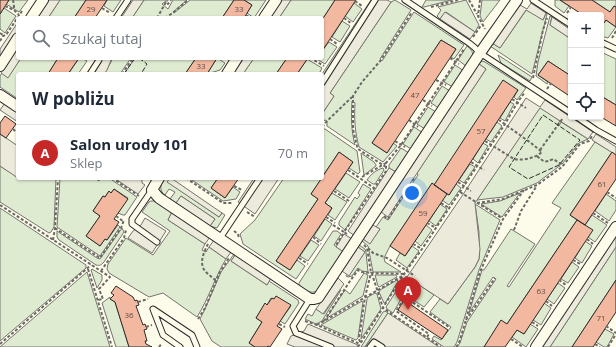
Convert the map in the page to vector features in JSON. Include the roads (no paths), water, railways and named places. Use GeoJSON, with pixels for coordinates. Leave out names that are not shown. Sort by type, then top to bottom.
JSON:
{"type":"FeatureCollection","features":[{"type":"Feature","properties":{"kind":"street"},"geometry":{"type":"LineString","coordinates":[[27,16],[43,0]]}},
{"type":"Feature","properties":{"kind":"street"},"geometry":{"type":"LineString","coordinates":[[265,16],[276,0]]}},
{"type":"Feature","properties":{"kind":"street"},"geometry":{"type":"LineString","coordinates":[[157,180],[147,191],[310,299],[318,298],[480,53],[517,0]]}},
{"type":"Feature","properties":{"kind":"street"},"geometry":{"type":"LineString","coordinates":[[0,66],[13,38]]}},
{"type":"Feature","properties":{"kind":"street"},"geometry":{"type":"LineString","coordinates":[[228,72],[237,60]]}},
{"type":"Feature","properties":{"kind":"street"},"geometry":{"type":"LineString","coordinates":[[0,95],[16,106]]}},
{"type":"Feature","properties":{"kind":"street"},"geometry":{"type":"LineString","coordinates":[[536,347],[616,227]]}},
{"type":"Feature","properties":{"kind":"lane"},"geometry":{"type":"LineString","coordinates":[[114,16],[128,0]]}},
{"type":"Feature","properties":{"kind":"lane"},"geometry":{"type":"LineString","coordinates":[[324,80],[375,0]]}},
{"type":"Feature","properties":{"kind":"lane"},"geometry":{"type":"LineString","coordinates":[[405,0],[469,43],[480,53],[568,111]]}},
{"type":"Feature","properties":{"kind":"lane"},"geometry":{"type":"LineString","coordinates":[[533,0],[568,23]]}},
{"type":"Feature","properties":{"kind":"lane"},"geometry":{"type":"LineString","coordinates":[[604,43],[616,49]]}},
{"type":"Feature","properties":{"kind":"lane"},"geometry":{"type":"LineString","coordinates":[[91,72],[99,60]]}},
{"type":"Feature","properties":{"kind":"lane"},"geometry":{"type":"LineString","coordinates":[[581,120],[616,141]]}},
{"type":"Feature","properties":{"kind":"lane"},"geometry":{"type":"LineString","coordinates":[[220,238],[259,180]]}},
{"type":"Feature","properties":{"kind":"lane"},"geometry":{"type":"LineString","coordinates":[[147,191],[132,219],[132,224],[157,242]]}},
{"type":"Feature","properties":{"kind":"lane"},"geometry":{"type":"LineString","coordinates":[[310,299],[293,326],[296,333],[331,347]]}},
{"type":"Feature","properties":{"kind":"lane"},"geometry":{"type":"LineString","coordinates":[[180,347],[163,335],[154,309],[192,335],[197,347]]}},
{"type":"Feature","properties":{"kind":"lane"},"geometry":{"type":"LineString","coordinates":[[370,347],[374,342],[382,347]]}},
{"type":"Feature","properties":{"kind":"place","name":"Salon urody 101"},"geometry":{"type":"Point","coordinates":[408,310]}}]}
